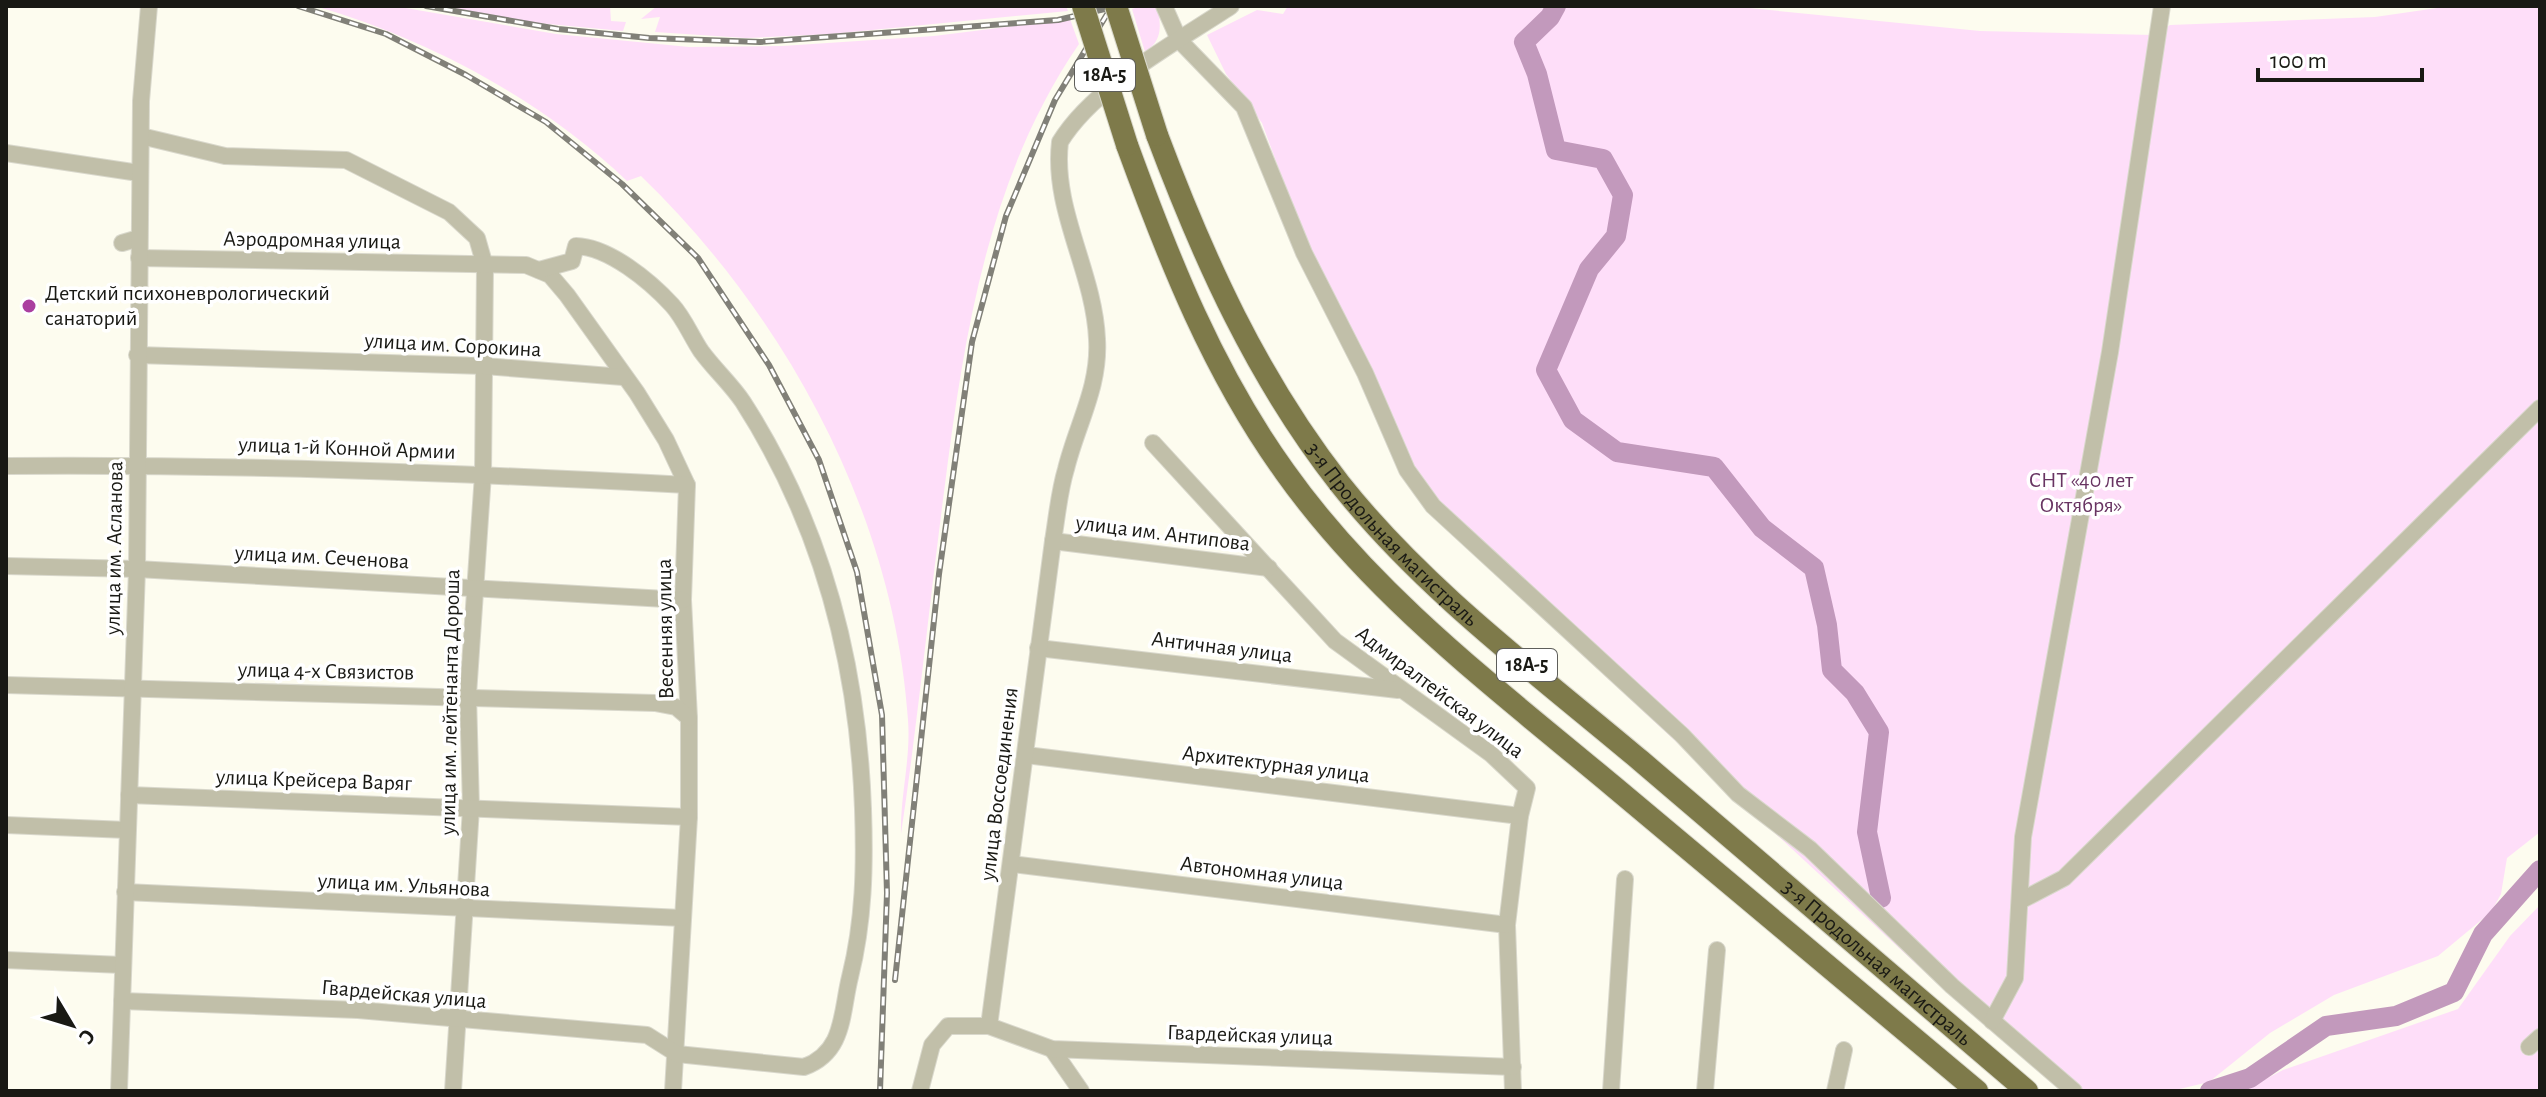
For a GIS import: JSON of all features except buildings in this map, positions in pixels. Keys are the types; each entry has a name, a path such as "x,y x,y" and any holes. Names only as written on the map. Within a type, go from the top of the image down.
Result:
{"highway":[{"name":"3-я Продольная магистраль","path":"1083,6 1127,145 1182,289 1221,371 1285,472 1352,555 1495,687 1977,1091"},
{"name":"3-я Продольная магистраль","path":"1116,6 1157,135 1190,222 1238,328 1274,391 1342,487 1417,565 1519,659 2027,1091"}],"street":[{"name":"улица им. Асланова","path":"119,1091 137,569 139,173 149,6"},
{"path":"1164,6 1179,40 1244,107 1304,253 1365,373 1407,470 1433,506 1682,735 1738,794 1810,849 1992,1021 2074,1091"},
{"name":"улица Воссоединения","path":"989,1026 1053,541 1065,471 1091,398 1097,337 1086,279 1060,184 1060,142 1088,108 1179,40 1231,6"},
{"path":"1992,1021 2015,978 2027,811 2110,352 2162,6"},
{"path":"141,136 225,156 346,160 449,212 477,238 485,266 526,265 539,270 572,261 576,246 587,246 636,273 673,306 701,351 742,401 792,491 835,606 850,670 862,779 864,854 860,936 844,1002 843,1025 834,1045 817,1062 804,1067 677,1054"},
{"path":"6,153 139,173"},
{"path":"122,243 139,238"},
{"name":"Аэродромная улица","path":"139,258 485,266"},
{"name":"улица им. лейтенанта Дороша","path":"453,1091 471,808 468,695 483,474 485,266"},
{"name":"Весенняя улица","path":"539,270 550,275 567,295 666,440 687,485 683,600 689,718 689,817 673,1091"},
{"name":"улица им. Сорокина","path":"137,355 484,366 623,377"},
{"path":"2020,901 2064,878 2540,408"},
{"name":"Адмиралтейская улица","path":"1153,443 1335,641 1491,754 1527,788 1520,816 1507,925 1513,1091"},
{"name":"улица 1-й Конной Армии","path":"6,466 138,464 483,474 687,485"},
{"name":"улица им. Антипова","path":"1053,541 1269,568"},
{"name":"улица им. Сеченова","path":"6,566 137,569 683,600"},
{"name":"Античная улица","path":"1038,648 1400,690"},
{"name":"улица 4-х Связистов","path":"6,685 133,691 468,695 655,703 676,707 689,718"},
{"name":"Архитектурная улица","path":"1026,755 1520,816"},
{"name":"улица Крейсера Варяг","path":"129,795 689,817"},
{"path":"6,825 127,830"},
{"name":"Автономная улица","path":"1012,864 1507,925"},
{"path":"1611,1091 1625,879"},
{"name":"улица им. Ульянова","path":"125,892 465,911 682,918"},
{"path":"1705,1091 1717,950"},
{"path":"6,960 122,965"},
{"name":"Гвардейская улица","path":"122,1001 358,1010 647,1035 677,1054"},
{"path":"920,1091 932,1045 948,1026 989,1026"},
{"name":"Гвардейская улица","path":"989,1026 1052,1049 1513,1067"},
{"path":"1052,1049 1081,1091"},
{"path":"1835,1091 1844,1050"}],"green space":[{"path":"315,6 394,6 556,34 689,47 782,46 934,36 1070,19 1079,44 1048,95 1022,148 985,259 972,316 952,433 901,834 908,720 898,644 881,568 856,495 824,424 786,356 742,292 694,231 641,176 627,181 558,124 481,75 399,35"},
{"path":"439,6 610,6 611,21 626,22 623,31 516,21"},
{"path":"657,6 1066,6 1068,11 831,34 746,38 655,32 660,17 641,19"},
{"path":"1158,6 1158,37 1145,52 1132,9"},
{"name":"СНТ «40 лет Октября»","path":"1288,6 1729,6 1980,31 2153,35 2170,25 2375,17 2451,6 2540,6 2540,832 2507,858 2501,894 2491,912 2438,956 2334,995 2270,1033 2209,1082 2171,1091 2065,1091 1941,987 1428,512 1394,461 1340,336 1262,123 1226,74 1207,35 1257,10 1283,14"},
{"path":"2540,905 2540,1091 2243,1091 2283,1070 2458,1009 2510,936"}],"waterway":[{"path":"1556,6 1550,17 1524,42 1537,74 1556,150 1603,159 1623,195 1616,236 1589,269 1546,370 1573,420 1617,452 1714,467 1762,528 1814,568 1827,625 1832,670 1855,693 1879,732 1867,832 1881,898"},
{"path":"2210,1091 2250,1078 2326,1026 2396,1016 2454,992 2483,934 2540,870"}],"railway":[{"path":"298,6 386,34 466,75 546,122 622,184 698,258 769,365 819,460 857,572 882,715 887,893 880,1091"},
{"path":"426,6 558,29 649,38 760,42 1058,20 1113,7"},
{"path":"895,980 939,574 972,342 1006,216 1055,100 1112,6"}],"place":[{"name":"Детский психоневрологический санаторий","path":"29,306"}]}
